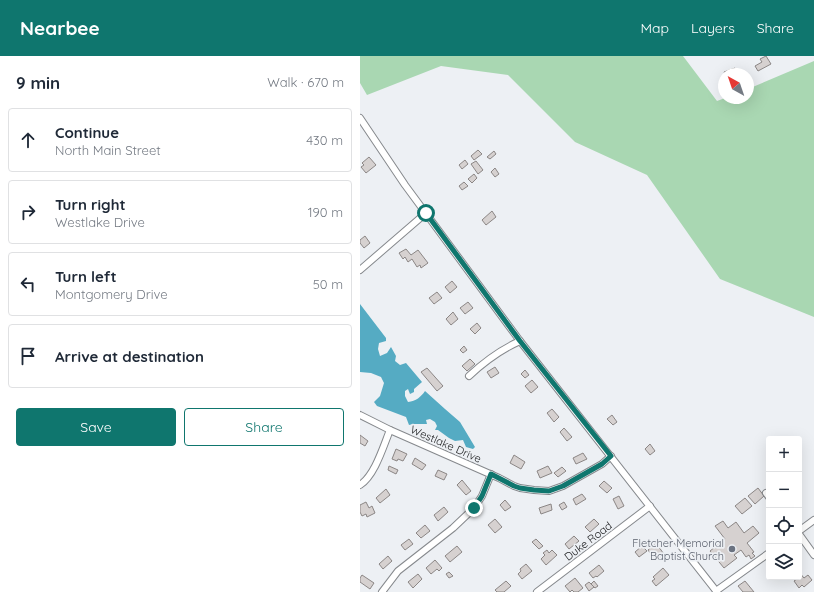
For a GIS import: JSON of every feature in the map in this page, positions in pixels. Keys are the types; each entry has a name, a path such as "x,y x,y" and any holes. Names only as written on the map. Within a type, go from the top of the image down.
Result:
{"street":[{"path":"360,118 405,185 520,341 716,592 766,555"},
{"path":"360,270 426,213"},
{"path":"469,376 482,364 520,341"},
{"name":"Westlake Drive","path":"360,415 520,488 549,491 563,486 602,464 611,456"},
{"path":"360,485 373,470 390,430"},
{"path":"382,592 398,571 453,528 474,508 482,496 491,474"},
{"name":"Duke Road","path":"539,592 650,506"},
{"path":"802,529 814,520"},
{"path":"802,538 814,555"}],"green space":[{"path":"360,56 683,56 718,101 718,104 754,104 754,86 814,61 814,317 720,279 647,175 575,142 508,75 441,66 367,95 360,83"}],"water":[{"path":"360,304 386,338 386,341 379,343 378,349 380,356 387,353 391,347 396,356 395,361 400,365 406,363 422,382 414,389 414,392 410,394 408,389 405,391 405,396 408,402 418,398 425,391 460,422 475,447 473,449 466,447 463,440 455,441 438,430 435,430 437,426 435,422 430,419 426,420 427,424 409,425 406,417 377,406 374,402 380,396 384,383 381,377 371,373 360,372"}],"building":[{"path":"766,56 771,64 758,71 755,66 762,62 760,59"},
{"path":"478,150 482,154 474,160 471,156"},
{"path":"494,151 496,154 490,159 487,157"},
{"path":"369,157 376,165 366,173 361,167 364,165 362,163"},
{"path":"465,160 468,164 462,169 459,165"},
{"path":"476,161 483,170 478,174 471,164"},
{"path":"495,168 499,174 495,177 491,172"},
{"path":"474,174 477,178 472,183 468,179"},
{"path":"464,182 468,186 462,190 459,186"},
{"path":"492,211 496,217 486,225 482,220"},
{"path":"365,236 370,243 364,248 360,243 360,240"},
{"path":"406,249 411,255 418,250 428,263 421,268 420,265 417,267 412,259 408,262 405,257 403,259 399,253"},
{"path":"452,281 457,287 450,293 445,287"},
{"path":"437,292 442,298 434,304 429,298"},
{"path":"468,302 473,308 465,314 460,308"},
{"path":"453,312 458,319 451,325 446,319"},
{"path":"477,323 481,328 475,334 470,329"},
{"path":"464,346 467,350 463,353 460,350"},
{"path":"470,359 475,364 467,371 462,366"},
{"path":"495,367 499,373 491,378 487,372"},
{"path":"427,368 443,386 437,391 421,372"},
{"path":"525,370 529,375 525,378 521,374"},
{"path":"532,380 538,387 531,393 525,386"},
{"path":"552,409 559,417 554,422 547,413"},
{"path":"612,415 617,422 613,425 607,419"},
{"path":"564,428 572,437 567,441 560,432"},
{"path":"360,435 368,441 365,446 360,443"},
{"path":"650,444 655,451 650,455 645,449"},
{"path":"396,449 407,454 403,461 392,459"},
{"path":"583,453 587,459 576,464 573,458"},
{"path":"514,455 525,462 521,469 510,463"},
{"path":"415,458 426,465 422,470 412,464"},
{"path":"389,466 398,470 396,474 388,470"},
{"path":"548,466 552,473 540,478 537,471"},
{"path":"562,467 566,471 558,477 554,473"},
{"path":"438,470 447,474 444,480 435,476"},
{"path":"462,480 471,491 466,495 457,485"},
{"path":"604,481 612,488 607,493 599,486"},
{"path":"758,488 764,496 755,504 748,496"},
{"path":"386,489 390,495 380,503 376,498"},
{"path":"582,494 586,499 576,505 573,499"},
{"path":"619,496 624,506 618,509 613,499"},
{"path":"745,498 752,506 742,514 735,506"},
{"path":"505,500 511,507 505,511 500,505"},
{"path":"366,502 369,508 372,506 375,513 367,517 366,514 362,516 360,512 360,505"},
{"path":"564,502 567,507 562,510 559,505"},
{"path":"551,504 552,510 541,514 539,508"},
{"path":"444,507 448,512 438,521 434,515"},
{"path":"495,519 502,527 495,533 488,525"},
{"path":"594,519 599,524 590,532 585,527"},
{"path":"723,521 728,528 736,522 744,533 753,526 759,533 747,543 754,552 752,553 755,556 751,559 749,555 746,557 741,550 734,555 737,558 724,568 710,551 725,539 715,526"},
{"path":"425,525 430,531 421,538 416,533"},
{"path":"574,536 579,541 569,549 565,544"},
{"path":"409,539 413,544 405,550 401,545"},
{"path":"536,539 543,546 539,549 532,542"},
{"path":"656,543 666,557 661,560 656,555 653,557 648,550"},
{"path":"457,546 462,552 450,562 445,556"},
{"path":"642,546 647,551 639,557 635,552"},
{"path":"547,550 549,553 552,550 557,555 546,565 541,559 545,555 543,553"},
{"path":"388,556 392,561 383,569 379,564"},
{"path":"435,560 442,568 439,571 437,569 431,574 426,568"},
{"path":"526,564 532,571 522,579 518,574 521,571 520,569"},
{"path":"599,565 604,571 597,577 596,576 593,578 589,573"},
{"path":"663,568 669,575 656,586 652,581 655,579 653,577"},
{"path":"449,572 453,576 449,578 446,574"},
{"path":"418,574 422,579 413,588 408,582"},
{"path":"362,575 374,583 370,589 360,582"},
{"path":"808,575 812,580 804,587 802,585 799,588 794,581 802,580 802,576 804,578"},
{"path":"575,578 583,588 578,592 574,592 572,590 570,592 565,586"},
{"path":"506,581 511,586 504,592 497,592 495,590"},
{"path":"594,581 598,586 595,588 591,584"},
{"path":"745,581 754,592 743,592 738,586"},
{"path":"589,582 594,587 589,591 585,585"}],"place":[{"name":"Fletcher Memorial Baptist Church","path":"732,549"}],"route":[{"path":"426,213 520,341 611,456 602,464 563,486 549,491 520,488 491,474 482,496 474,508"}]}
